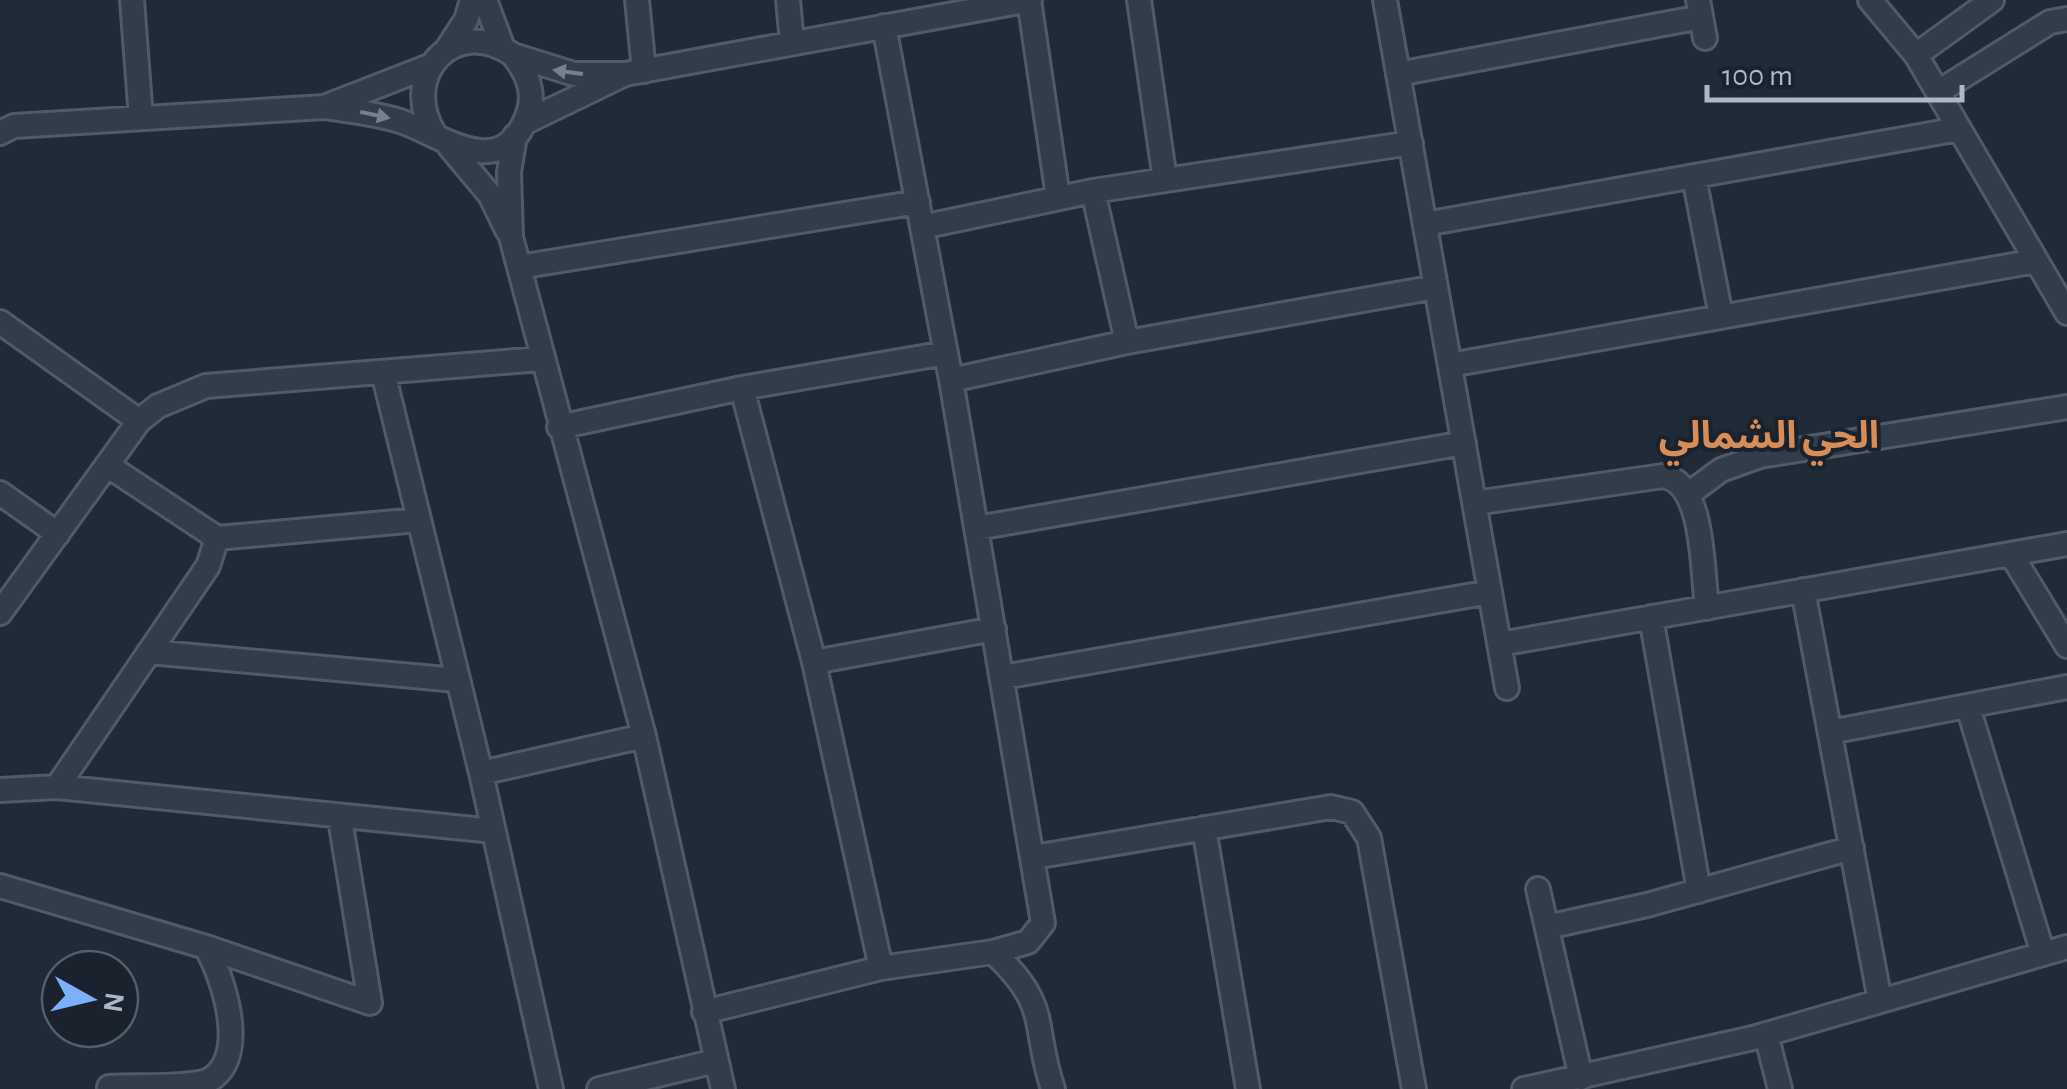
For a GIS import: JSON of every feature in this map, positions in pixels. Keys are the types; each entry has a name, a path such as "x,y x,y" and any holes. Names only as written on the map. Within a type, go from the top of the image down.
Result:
{"street":[{"path":"132,0 141,118"},
{"path":"472,0 459,35 434,61 421,99 441,139 490,194 511,237 558,427 644,736 723,1089"},
{"path":"485,0 508,52 530,86 509,172 511,237"},
{"path":"634,72 638,0"},
{"path":"788,0 792,44"},
{"path":"324,107 434,61 448,49 475,42 574,74 634,72 1029,0 1058,197"},
{"path":"1139,0 1165,180"},
{"path":"1385,0 1508,688"},
{"path":"1870,0 1916,56 2067,313"},
{"path":"1916,56 1992,0"},
{"path":"1398,74 1701,19"},
{"path":"1938,92 2050,22 2067,19"},
{"path":"704,1012 881,968 994,952 1028,942 1040,930 1044,915 951,380 884,26"},
{"path":"0,133 14,126 324,107 382,116 483,152 520,129 634,72"},
{"path":"1425,224 1959,129"},
{"path":"922,227 1093,190 1410,143"},
{"path":"1694,177 1720,316"},
{"path":"1093,190 1127,342"},
{"path":"519,267 918,202"},
{"path":"1450,365 2036,261"},
{"path":"951,380 1127,342 1436,287"},
{"path":"0,322 139,421"},
{"path":"558,427 742,388 946,353"},
{"path":"0,614 139,421 158,406 206,386 542,359"},
{"path":"383,372 481,773 552,1089"},
{"path":"742,388 814,662 881,968"},
{"path":"1690,492 1721,470 1760,456 2067,403"},
{"path":"977,528 1464,443"},
{"path":"107,466 217,538 418,520"},
{"path":"1475,504 1662,476 1681,482 1690,492 1707,608"},
{"path":"0,492 58,534"},
{"path":"57,787 208,566 217,538"},
{"path":"1500,644 2067,544"},
{"path":"2011,554 2067,646"},
{"path":"1803,590 1880,1001"},
{"path":"1002,677 1490,592"},
{"path":"1651,617 1699,891"},
{"path":"814,662 994,629"},
{"path":"149,652 457,680"},
{"path":"1830,732 2067,687"},
{"path":"1968,706 2043,954"},
{"path":"481,773 644,736"},
{"path":"0,790 57,787 340,819 494,831"},
{"path":"1034,858 1332,807 1352,812 1364,823 1414,1089"},
{"path":"0,886 206,947 370,1003 340,819"},
{"path":"1204,828 1248,1089"},
{"path":"1547,927 1699,891 1852,848"},
{"path":"1538,888 1581,1078"},
{"path":"109,1087 188,1085 209,1081 220,1070 230,1026 228,998 222,976 206,947"},
{"path":"1524,1089 1766,1034 2067,948"},
{"path":"994,952 1021,979 1038,1010 1053,1089"},
{"path":"1766,1034 1780,1089"},
{"path":"598,1089 716,1062"}],"district":[{"name":"الحي الشمالي","path":"1769,435"}]}
